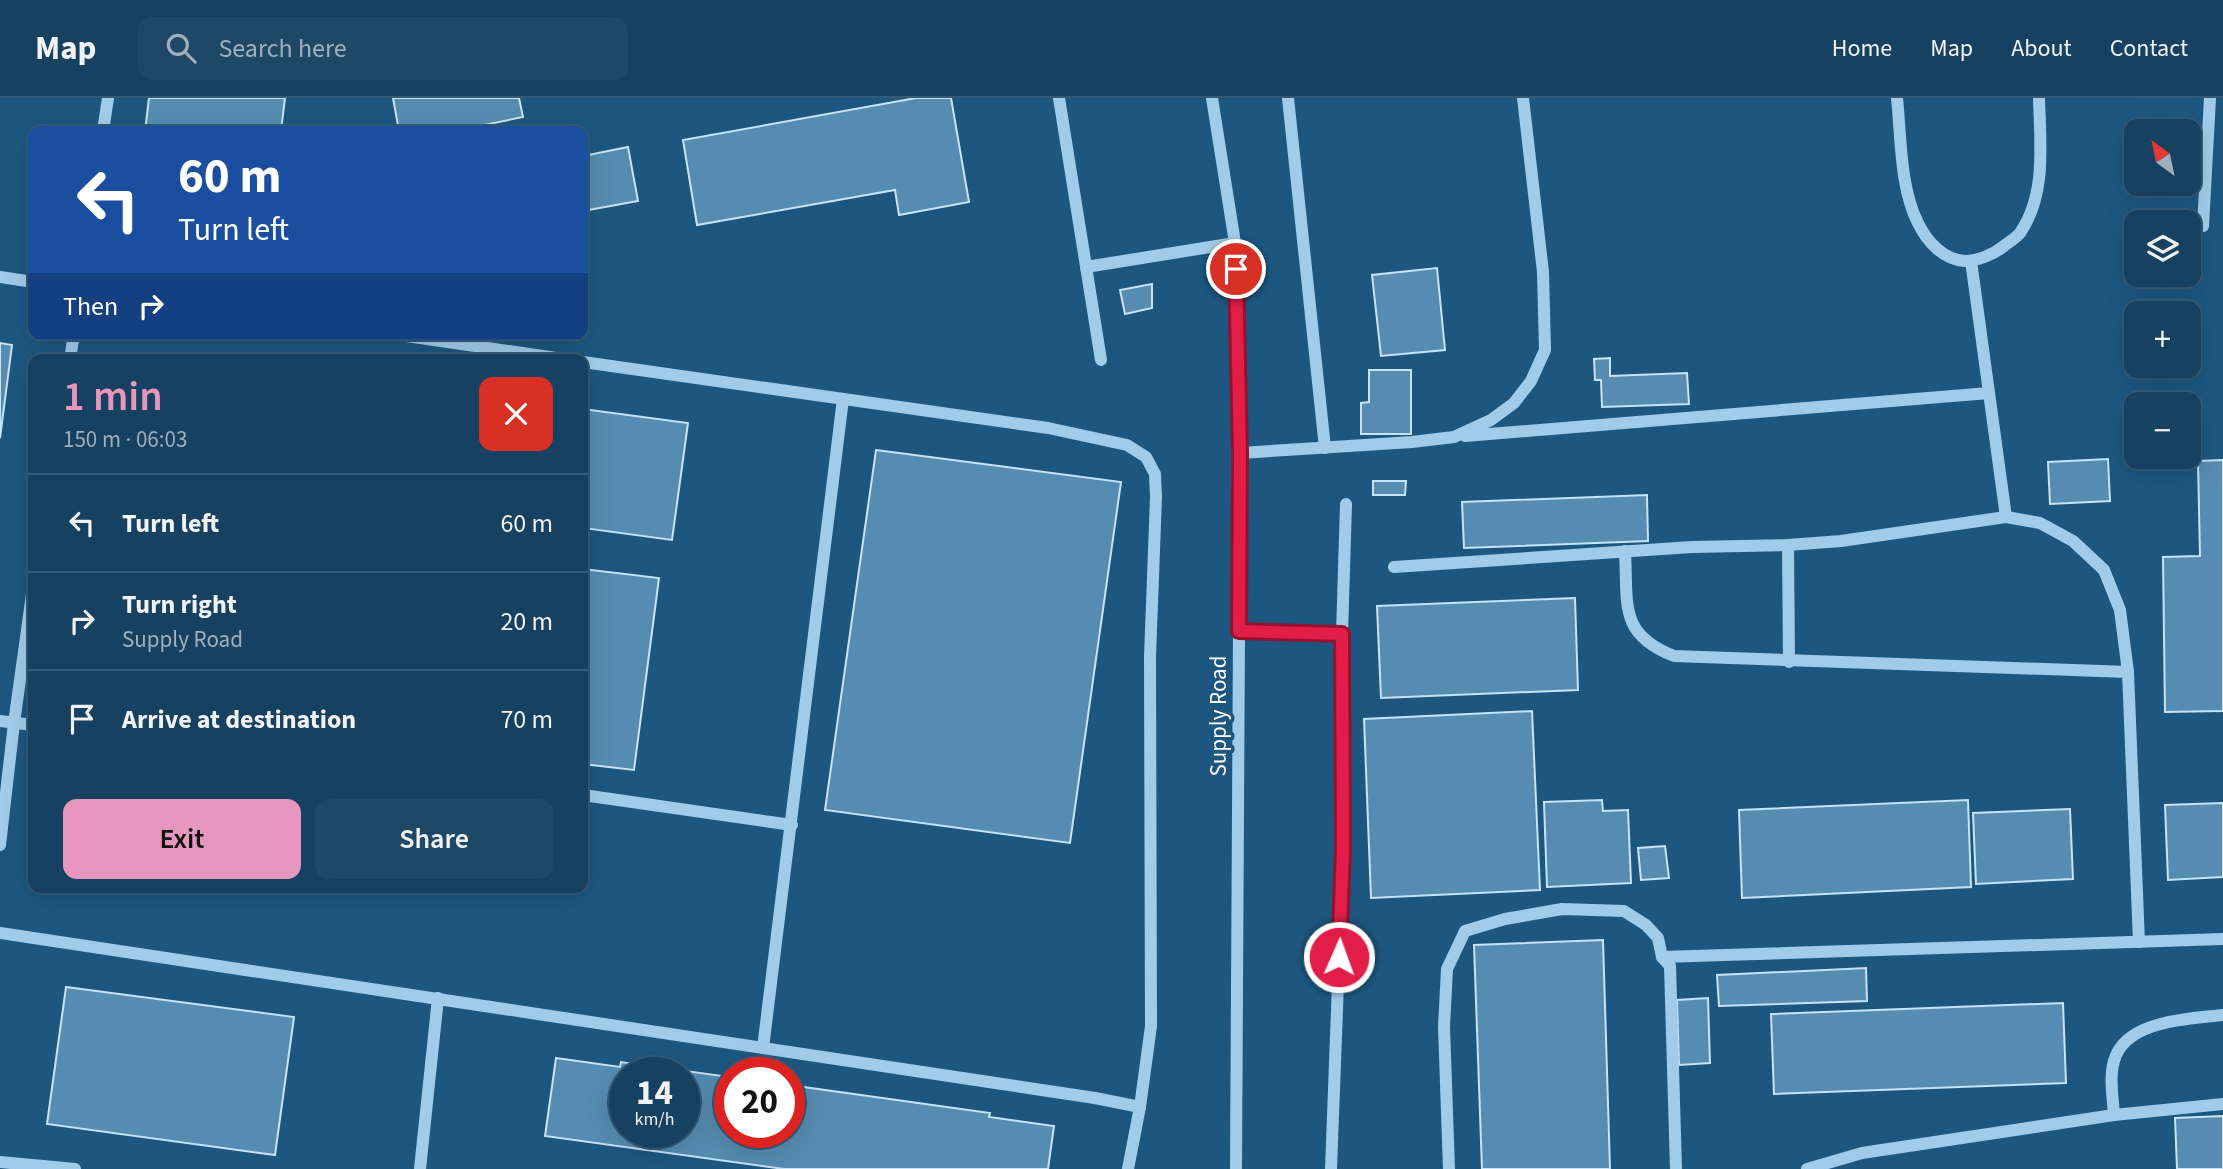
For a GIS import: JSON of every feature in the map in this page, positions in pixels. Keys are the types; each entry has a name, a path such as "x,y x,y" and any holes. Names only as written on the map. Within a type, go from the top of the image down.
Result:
{"street":[{"path":"104,126 108,98"},
{"path":"1059,98 1101,360"},
{"name":"Supply Road","path":"1212,98 1235,243 1240,453 1236,1169"},
{"path":"1288,98 1325,448"},
{"path":"1454,437 1491,421 1514,402 1531,381 1545,350 1543,272 1523,98"},
{"path":"1897,98 1908,197 1918,225 1933,245 1951,260 1971,261 1996,252 2019,234 2031,210 2040,172 2039,98"},
{"path":"2203,226 2210,98"},
{"path":"1086,267 1235,243"},
{"path":"1971,261 2006,517"},
{"path":"0,278 28,281"},
{"path":"434,340 529,354"},
{"path":"588,363 1048,428 1127,445 1146,457 1155,474 1150,657 1151,1026 1128,1169"},
{"path":"1240,453 1989,393"},
{"path":"763,1048 843,399"},
{"path":"1331,1169 1343,850 1342,634 1346,504"},
{"path":"1394,567 1692,547 1842,541 2006,517 2040,523 2073,541 2104,570 2120,610 2128,672 2140,942"},
{"path":"1788,545 1788,662"},
{"path":"1626,551 1632,625 1639,636 1654,648 1675,656 2128,672"},
{"path":"0,845 3,803 28,623"},
{"path":"1239,631 1342,634"},
{"path":"0,721 28,725"},
{"path":"588,796 792,825"},
{"path":"1449,1169 1444,1027 1447,969 1465,931 1505,919 1562,909 1624,911 1646,925 1658,938 1661,957 1670,966 1676,1169"},
{"path":"0,933 1095,1098 1140,1107"},
{"path":"1661,957 2223,939"},
{"path":"420,1169 438,998"},
{"path":"2114,1115 2114,1059 2124,1042 2160,1023 2223,1015"},
{"path":"1807,1169 1862,1153 2114,1115 2223,1104"},
{"path":"0,1162 75,1169"}],"building":[{"path":"149,98 285,98 282,126 146,126"},
{"path":"393,98 519,98 523,117 479,126 398,126"},
{"path":"916,98 951,98 969,202 899,215 895,190 697,225 683,140"},
{"path":"628,147 638,201 588,210 588,155"},
{"path":"1437,268 1445,350 1381,356 1372,275"},
{"path":"1152,284 1152,308 1125,314 1120,290"},
{"path":"0,343 12,345 0,438"},
{"path":"1610,358 1610,376 1687,373 1689,404 1602,407 1601,380 1595,380 1594,359"},
{"path":"1369,370 1411,370 1411,434 1361,434 1361,403 1369,402"},
{"path":"588,410 688,423 672,540 588,529"},
{"path":"876,450 1121,482 1070,843 825,810"},
{"path":"2108,459 2110,501 2050,504 2048,462"},
{"path":"2223,460 2223,711 2165,712 2163,557 2200,556 2198,469 2201,469 2201,461"},
{"path":"1373,481 1406,481 1405,495 1373,495"},
{"path":"1647,495 1648,541 1464,548 1462,502"},
{"path":"588,570 659,578 634,770 588,765"},
{"path":"1575,598 1578,690 1381,698 1377,606"},
{"path":"1532,711 1540,890 1371,898 1364,719"},
{"path":"1602,800 1603,811 1628,810 1631,883 1547,887 1544,802"},
{"path":"1968,800 1971,887 1742,898 1739,810"},
{"path":"2223,803 2223,877 2168,880 2165,805"},
{"path":"2070,809 2073,879 1976,884 1973,813"},
{"path":"1665,846 1669,878 1641,880 1638,848"},
{"path":"1603,940 1610,1169 1482,1169 1474,945"},
{"path":"1866,968 1867,1001 1719,1006 1717,975"},
{"path":"66,987 294,1017 275,1155 47,1124"},
{"path":"1708,998 1710,1063 1679,1065 1677,1000"},
{"path":"2063,1003 2066,1083 1774,1094 1771,1014"},
{"path":"556,1058 609,1065 609,1145 545,1136"},
{"path":"700,1073 714,1075 714,1148 805,1148 805,1087 990,1113 989,1117 1054,1126 1048,1169 784,1169 632,1148 700,1148"},
{"path":"2223,1116 2223,1169 2177,1169 2175,1118"}],"route":[{"path":"1236,269 1240,453 1239,631 1342,634 1343,850 1339,957"}]}
